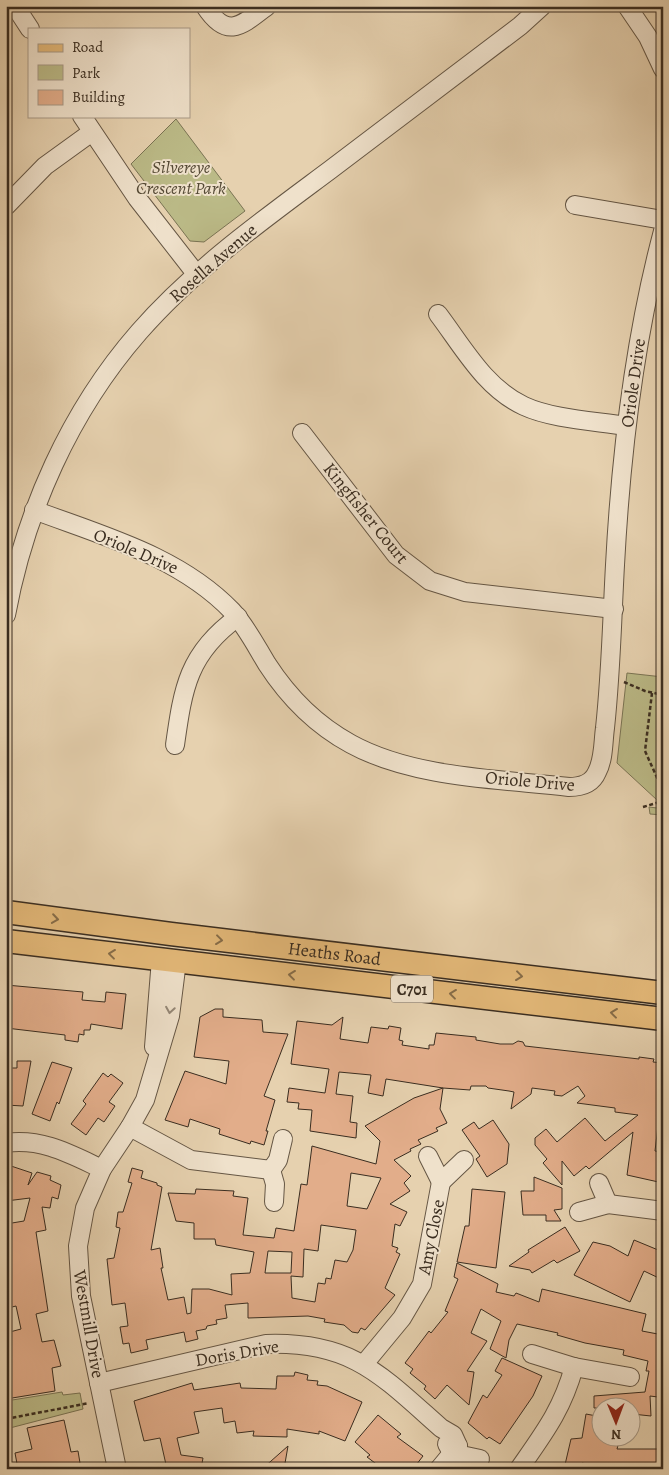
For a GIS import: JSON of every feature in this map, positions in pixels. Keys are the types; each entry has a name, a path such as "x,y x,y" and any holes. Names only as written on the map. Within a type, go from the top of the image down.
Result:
{"main road":[{"name":"Heaths Road","path":"6,912 171,934 663,993"},
{"path":"169,960 171,934"},
{"name":"Heaths Road","path":"6,941 663,1019"}],"street":[{"path":"14,6 29,28"},
{"path":"205,6 216,21 231,27 241,25 266,6"},
{"name":"Rosella Avenue","path":"6,614 18,558 34,510 58,456 91,397 138,334 196,275 253,228 512,32 542,6"},
{"path":"627,6 648,37 663,69"},
{"path":"83,118 137,198 196,275"},
{"path":"6,206 45,166 92,132"},
{"path":"574,205 663,220"},
{"name":"Oriole Drive","path":"34,510 138,549 175,566 212,592 238,617 289,695 319,723 367,753 418,769 569,787 588,783 598,772 601,760 610,676 618,525 626,426 643,318 663,231"},
{"path":"438,314 488,379 510,398 538,411 626,426"},
{"name":"Kingfisher Court","path":"302,433 396,555 430,580 465,592 614,609"},
{"path":"175,745 183,691 192,667 208,643 238,617"},
{"name":"Westmill Drive","path":"118,1469 81,1296 78,1246 85,1208 102,1169 130,1127 145,1100 152,1075 169,960"},
{"path":"130,1127 191,1160 271,1170"},
{"path":"271,1170 278,1160 283,1139"},
{"path":"6,1143 39,1142 102,1169"},
{"name":"Amy Close","path":"428,1156 441,1182"},
{"name":"Amy Close","path":"364,1364 402,1318 422,1284 441,1182 464,1160"},
{"path":"271,1170 275,1184 274,1202"},
{"path":"599,1183 608,1204"},
{"path":"578,1212 608,1204 663,1211"},
{"name":"Doris Drive","path":"99,1383 266,1344 287,1343 314,1346 337,1352 364,1364 442,1428 454,1449"},
{"path":"532,1354 574,1368 630,1377"},
{"path":"520,1469 556,1414 566,1395 574,1368"},
{"path":"439,1469 454,1449 486,1464"}],"path":[{"path":"610,676 652,694 663,695"},
{"path":"652,694 645,751 647,760 663,791"},
{"path":"642,807 663,801"},
{"path":"6,1420 103,1402"}],"green space":[{"name":"Silvereye Crescent Park","path":"176,119 245,211 204,242 190,241 131,164"},
{"path":"627,673 663,677 663,815 650,814 649,807 657,808 657,800 617,763"},
{"path":"62,1392 63,1395 80,1393 83,1409 6,1429 6,1401"}],"building":[{"path":"6,985 83,992 82,1000 105,1002 106,992 126,994 122,1029 91,1024 90,1030 84,1030 84,1035 79,1034 78,1042 65,1040 65,1035 6,1028"},
{"path":"215,1009 223,1009 223,1017 262,1020 263,1032 288,1034 264,1096 275,1100 264,1145 251,1141 250,1144 219,1134 220,1129 190,1119 188,1127 165,1120 185,1071 226,1084 229,1061 194,1057 200,1017"},
{"path":"343,1017 340,1039 368,1043 371,1027 388,1029 389,1026 401,1028 399,1040 403,1041 402,1045 429,1049 429,1045 434,1045 436,1033 476,1037 476,1040 500,1044 513,1044 518,1041 523,1042 525,1046 639,1059 639,1057 654,1059 653,1062 663,1063 663,1083 655,1151 663,1152 663,1183 627,1175 633,1132 589,1169 586,1166 574,1176 562,1161 562,1185 543,1163 547,1159 535,1145 535,1138 546,1129 557,1142 585,1118 605,1141 638,1115 615,1112 615,1108 577,1103 585,1096 578,1086 562,1096 554,1095 555,1091 532,1088 531,1094 511,1109 514,1092 488,1088 486,1086 471,1086 470,1090 443,1088 386,1079 383,1096 368,1093 371,1075 339,1072 336,1094 353,1096 350,1122 357,1123 356,1138 310,1131 312,1110 298,1109 299,1103 287,1102 289,1088 325,1093 329,1069 291,1064 297,1021 332,1025"},
{"path":"17,1061 31,1061 23,1106 6,1105 6,1068 17,1068"},
{"path":"52,1062 72,1068 59,1104 57,1102 50,1121 32,1114"},
{"path":"103,1073 108,1077 111,1074 123,1083 109,1102 115,1106 104,1122 98,1118 86,1135 71,1124 86,1104 83,1101"},
{"path":"443,1088 440,1109 447,1123 436,1128 438,1131 418,1140 421,1144 394,1160 411,1176 404,1183 410,1191 390,1204 407,1212 400,1226 395,1224 392,1246 398,1248 396,1252 400,1254 385,1288 395,1295 365,1330 361,1328 358,1333 352,1332 344,1325 324,1322 325,1319 308,1316 248,1318 248,1303 225,1305 227,1318 216,1320 217,1324 196,1331 198,1339 186,1342 184,1332 146,1340 148,1349 131,1353 129,1343 123,1344 120,1327 128,1326 125,1303 112,1305 107,1259 114,1258 120,1228 116,1227 118,1212 123,1212 132,1183 128,1182 132,1168 143,1171 141,1178 157,1183 157,1185 162,1187 151,1250 160,1248 163,1268 161,1268 168,1300 184,1297 187,1314 191,1313 192,1289 209,1289 232,1295 231,1274 250,1273 254,1252 216,1245 215,1239 194,1239 194,1223 176,1221 168,1193 195,1194 196,1189 234,1191 233,1196 248,1198 243,1235 274,1238 276,1228 294,1231 301,1184 307,1185 312,1146 376,1164 380,1141 365,1126 414,1098","holes":["351,1173 381,1178 367,1209 347,1206","321,1225 356,1230 353,1250 347,1262 335,1260 331,1279 326,1278 325,1284 318,1283 315,1302 292,1298 291,1276 303,1277 304,1249 318,1251","268,1251 292,1252 291,1273 265,1273"]},
{"path":"493,1120 509,1144 507,1164 487,1177 476,1159 480,1156 462,1130 474,1122 479,1129"},
{"path":"11,1166 32,1173 28,1185 37,1172 51,1176 50,1180 61,1185 58,1199 52,1197 50,1208 42,1207 46,1230 36,1232 48,1311 36,1314 42,1342 54,1340 61,1366 52,1368 55,1391 6,1399 6,1333 21,1329 16,1306 8,1308 6,1298 6,1293 9,1292 6,1277 6,1224 24,1221 30,1198 6,1201 6,1178"},
{"path":"534,1177 562,1188 562,1209 554,1210 561,1221 546,1221 546,1215 523,1215 521,1191 534,1191"},
{"path":"472,1189 505,1192 496,1268 457,1262 465,1226 469,1226"},
{"path":"565,1227 580,1251 557,1263 554,1260 532,1273 530,1270 509,1266 529,1252 528,1250"},
{"path":"634,1240 663,1252 663,1280 644,1271 630,1302 574,1275 593,1242 610,1246 628,1256"},
{"path":"457,1263 498,1284 496,1292 514,1296 516,1293 539,1302 542,1289 646,1314 642,1331 663,1335 662,1379 658,1397 650,1396 651,1416 642,1415 642,1398 594,1398 594,1396 645,1392 649,1371 646,1371 648,1361 623,1355 624,1350 585,1343 557,1335 558,1333 517,1324 509,1340 506,1358 490,1349 501,1321 481,1309 471,1333 487,1341 467,1371 474,1372 469,1405 447,1385 435,1399 424,1389 426,1386 410,1373 413,1369 405,1363 429,1331 431,1333 448,1312 445,1311 458,1279 454,1277"},
{"path":"502,1358 542,1376 533,1396 500,1444 489,1437 487,1439 468,1423 483,1395 487,1398 502,1375 495,1371"},
{"path":"295,1372 308,1375 307,1380 318,1381 317,1385 327,1386 362,1402 345,1441 319,1431 319,1434 287,1429 287,1437 253,1436 254,1431 237,1433 235,1421 224,1423 222,1408 194,1412 199,1433 177,1438 181,1455 203,1458 201,1469 167,1469 160,1438 144,1441 134,1401 192,1383 194,1390 240,1383 241,1388 276,1389 277,1376 294,1376"},
{"path":"586,1414 592,1415 592,1448 663,1449 663,1469 608,1469 582,1463 581,1469 564,1469 571,1439 582,1438"},
{"path":"378,1415 401,1434 397,1437 423,1456 413,1469 383,1469 367,1457 370,1455 355,1442"},
{"path":"64,1420 71,1452 78,1451 80,1463 70,1466 70,1469 18,1469 15,1453 32,1449 27,1428"},
{"path":"288,1446 284,1469 262,1469"}]}
